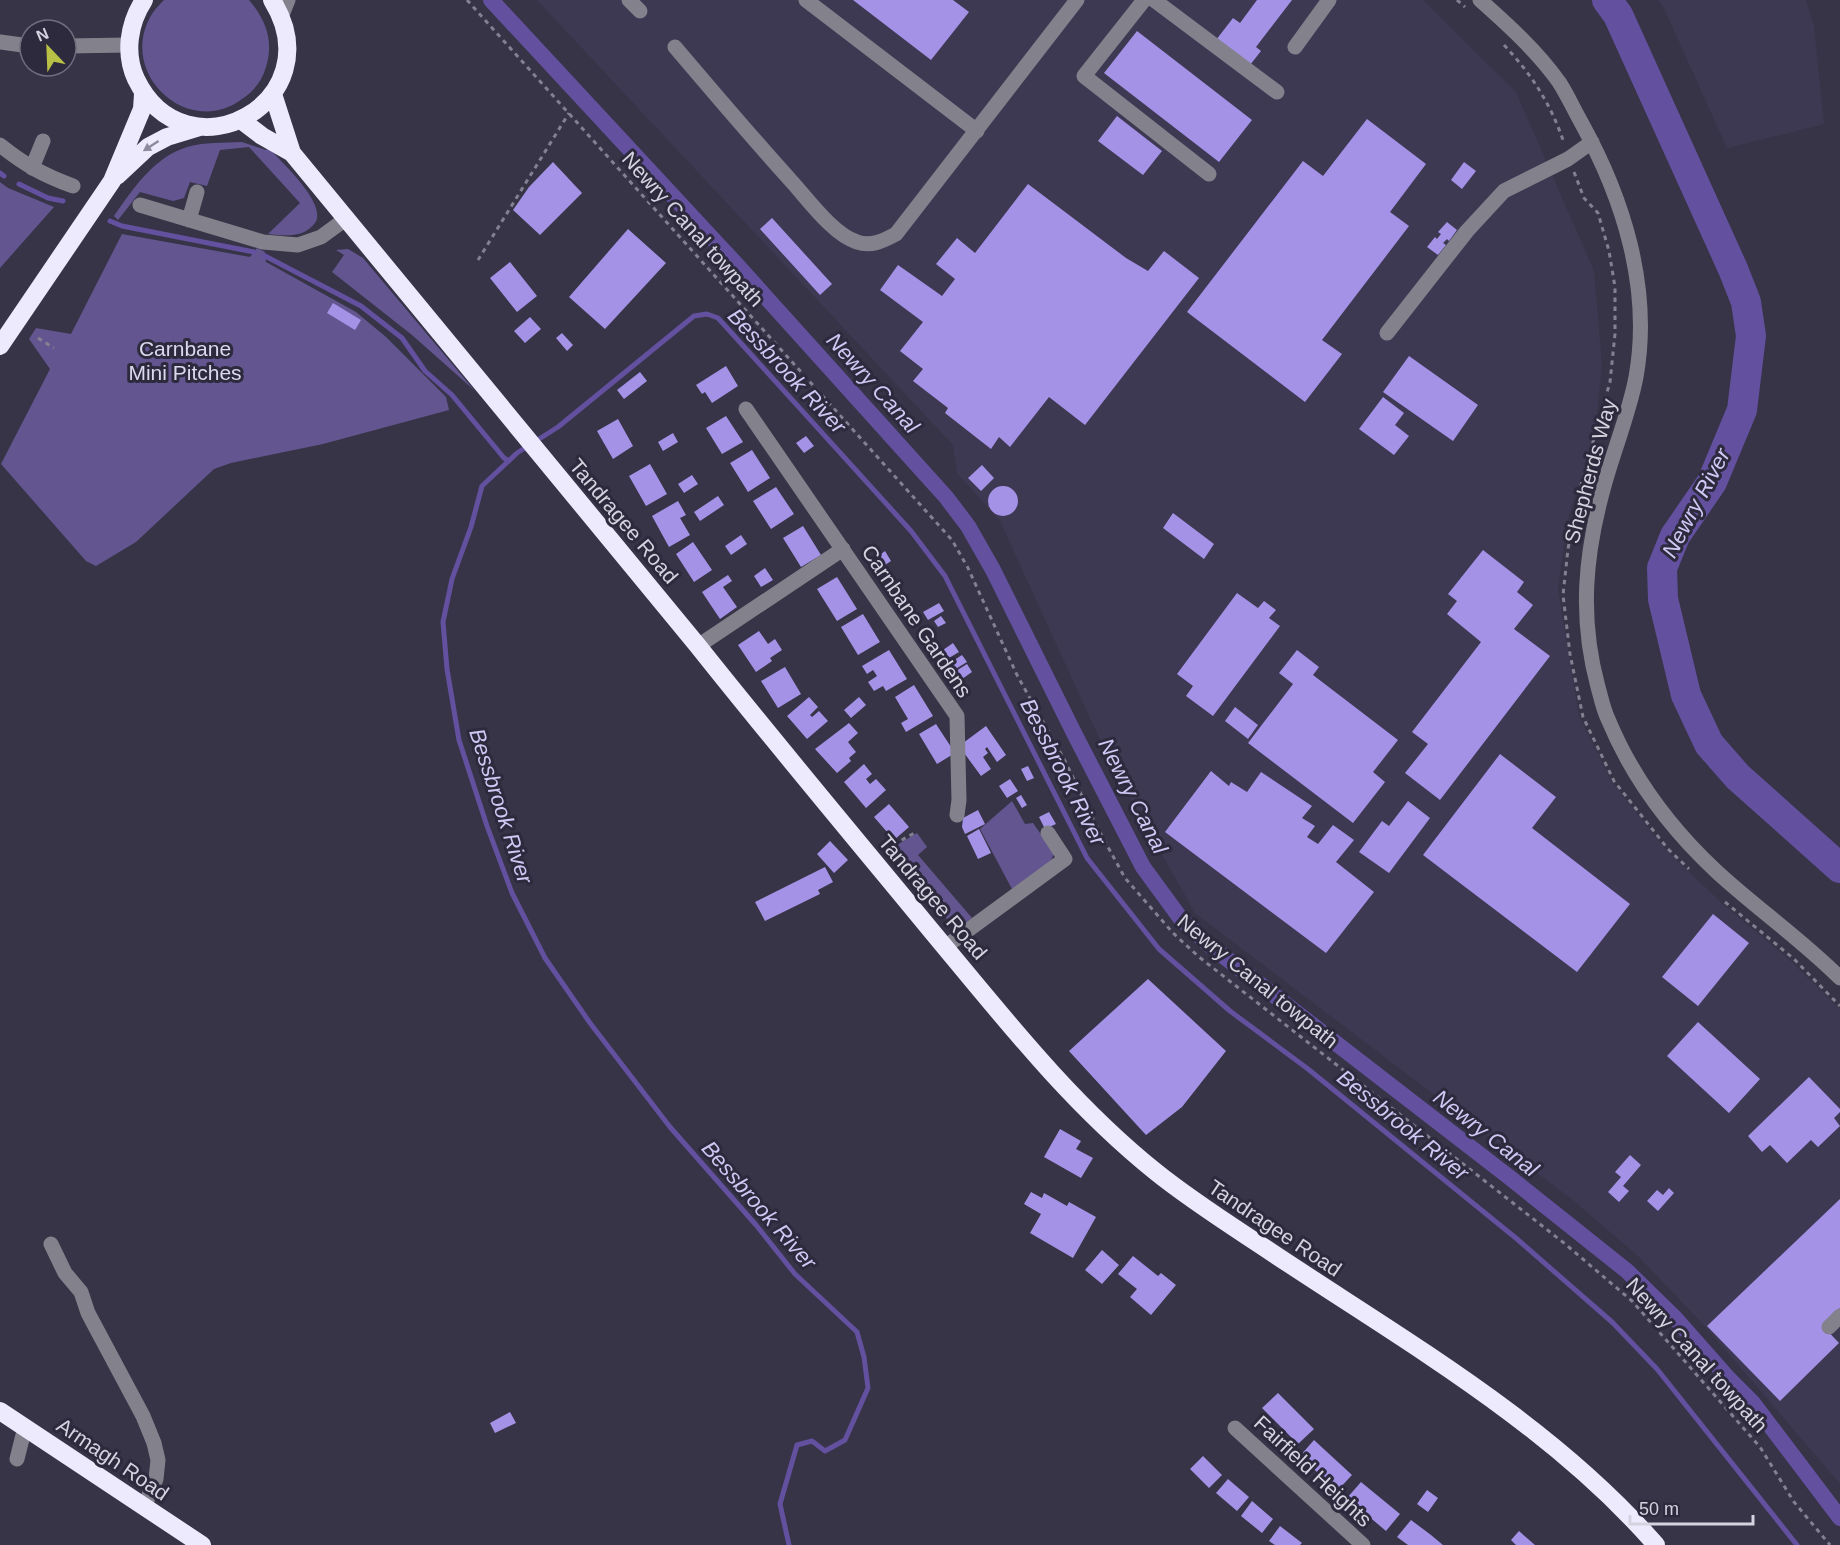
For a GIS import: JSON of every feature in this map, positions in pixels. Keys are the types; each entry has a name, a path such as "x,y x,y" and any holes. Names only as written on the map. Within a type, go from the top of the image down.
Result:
{"highway":[{"path":"133,0 129,45 132,70 143,94 159,110 169,116 200,127"},
{"path":"132,23 144,0"},
{"path":"112,181 148,147 167,136 200,127 221,126 241,120 259,109 273,94 282,77 288,57 281,5"},
{"path":"0,346 112,181 142,109 143,94"},
{"name":"Tandragee Road","path":"273,94 292,153"},
{"name":"Tandragee Road","path":"241,120 262,136 292,153 762,727 945,947 1083,1107 1125,1146 1207,1210 1470,1384 1536,1432 1590,1478 1638,1524 1656,1545"},
{"name":"Armagh Road","path":"0,1411 202,1545"}],"street":[{"path":"629,0 640,11"},
{"path":"806,0 977,131"},
{"path":"1144,0 1084,76 1209,174"},
{"path":"1154,0 1277,92"},
{"path":"1295,47 1329,0"},
{"path":"675,47 740,124 817,209 845,237 868,245 881,242 896,234 977,131 1068,3"},
{"name":"Shepherds Way","path":"1476,6 1531,48 1558,82 1592,142 1613,190 1630,238 1638,285 1640,332 1636,376 1592,533 1585,583 1586,629 1594,673 1607,717 1625,757 1648,795 1680,835 1717,872 1822,960 1840,978"},
{"path":"0,42 18,44"},
{"path":"78,46 129,45"},
{"path":"32,168 43,141"},
{"path":"1387,333 1467,231 1504,190 1568,159 1592,142"},
{"path":"0,145 32,168 73,186"},
{"path":"189,220 196,192"},
{"path":"140,205 263,242 298,245 321,237 347,218"},
{"name":"Carnbane Gardens","path":"746,409 957,716 959,791 957,815"},
{"name":"Carnbane Gardens","path":"698,646 843,549"},
{"path":"945,947 1065,859 1048,833"},
{"path":"51,1244 66,1273 81,1292 88,1313 143,1416 154,1443 158,1460 156,1479 144,1507"},
{"path":"1829,1327 1840,1316"},
{"path":"17,1460 25,1427"},
{"name":"Fairfield Heights","path":"1235,1428 1363,1545"}],"path":[{"name":"Newry Canal towpath","path":"467,0 952,540 968,568 1017,675 1065,761 1097,828 1125,878 1151,910 1199,957 1564,1243 1632,1301 1760,1447 1794,1502 1830,1545"},
{"path":"1457,0 1476,6"},
{"path":"1499,40 1541,90 1556,120 1568,159 1584,198 1598,213 1609,251 1615,287 1615,323 1610,382 1580,488 1568,549 1563,595 1570,654 1583,717 1614,781 1668,849 1694,873"},
{"path":"478,260 569,113"},
{"path":"38,338 54,348"},
{"path":"883,851 916,832"},
{"path":"1720,897 1794,959 1840,1006"}],"shaded area":[{"path":"537,0 1423,0 1516,92 1594,271 1602,365 1595,432 1567,522 1558,589 1579,716 1612,782 1666,850 1724,905 1791,961 1840,1009 1840,1484 1704,1325 1638,1256 1574,1201 1195,913 1112,766 1000,521 957,473 953,445"},
{"path":"1658,0 1806,0 1814,27 1824,124 1727,148 1663,6"}],"green space":[{"path":"164,0 249,0 264,23 269,40 264,72 250,93 221,109 200,111 180,105 163,94 150,77 143,58 143,36 152,14"},
{"path":"242,142 266,150 269,148 302,184 315,205 317,215 311,228 294,235 268,234 300,203 249,147 220,150 207,186 190,182 184,198 173,201 140,192 118,220 114,216 145,176 164,158 187,147 200,144"},
{"path":"0,182 8,188 54,207 0,268"},
{"name":"Carnbane Mini Pitches","path":"122,234 250,257 257,248 265,252 266,262 356,312 386,337 446,397 449,410 323,444 231,463 214,469 136,542 96,566 86,561 1,464 50,369 29,339 36,328 71,334"},
{"path":"348,249 363,258 474,390 412,335 332,272 344,255 336,250"},
{"path":"1012,801 1025,824 1033,823 1054,853 1050,864 1012,889 980,829"},
{"path":"917,833 927,847 918,855 972,918 956,929 887,851"}],"building":[{"path":"853,0 953,0 969,12 931,60"},
{"path":"1257,0 1292,0 1256,47 1261,51 1250,65 1216,40 1233,18 1240,23"},
{"path":"1137,31 1252,120 1219,162 1104,73"},
{"path":"1117,116 1162,151 1143,175 1098,141"},
{"path":"1367,119 1426,164 1390,212 1409,226 1322,340 1342,354 1305,402 1187,312 1303,161 1323,176"},
{"path":"553,162 582,193 540,235 513,210 529,187"},
{"path":"1464,162 1476,171 1462,189 1451,180"},
{"path":"1028,184 1126,258 1148,271 1164,251 1199,278 1085,425 1049,397 1010,447 999,437 991,449 945,413 948,408 913,381 923,369 900,351 923,322 880,290 898,265 942,296 955,279 936,264 957,238 975,253"},
{"path":"772,218 832,284 820,295 760,229"},
{"path":"1447,222 1457,230 1449,241 1447,239 1443,243 1446,245 1438,255 1427,247 1435,237 1437,239 1441,234 1438,232"},
{"path":"628,229 666,263 605,329 569,297"},
{"path":"510,262 537,296 517,312 490,278"},
{"path":"333,303 361,320 355,330 327,313"},
{"path":"530,317 541,329 525,343 514,331"},
{"path":"562,333 573,345 567,351 556,338"},
{"path":"1409,356 1478,405 1453,441 1383,392"},
{"path":"726,366 738,386 712,403 705,392 702,394 696,385"},
{"path":"640,372 647,381 624,399 617,390"},
{"path":"1383,397 1404,413 1395,425 1409,436 1394,455 1359,429"},
{"path":"726,416 743,442 722,454 706,428"},
{"path":"618,419 633,446 613,459 597,431"},
{"path":"673,433 678,442 663,451 658,442"},
{"path":"806,436 814,446 804,453 796,443"},
{"path":"752,450 770,478 748,492 730,463"},
{"path":"650,464 667,494 646,506 629,476"},
{"path":"982,465 994,478 981,491 968,478"},
{"path":"692,475 698,484 684,493 678,484"},
{"path":"1003,486 1014,490 1018,501 1014,512 1003,516 992,512 988,501 992,490"},
{"path":"776,487 794,514 771,529 753,501"},
{"path":"718,496 724,505 700,521 694,512"},
{"path":"678,501 686,515 680,518 690,535 669,547 652,516"},
{"path":"1173,513 1214,544 1204,559 1163,528"},
{"path":"803,526 821,555 801,567 783,538"},
{"path":"741,535 747,544 731,555 725,546"},
{"path":"693,542 712,570 694,582 676,554"},
{"path":"1483,550 1524,582 1517,592 1533,605 1514,629 1550,656 1440,800 1405,773 1428,744 1412,732 1481,642 1447,614 1457,601 1448,594"},
{"path":"885,551 891,561 879,569 873,560"},
{"path":"765,568 773,580 761,587 754,576"},
{"path":"728,575 732,581 723,587 737,607 720,619 702,592"},
{"path":"837,577 857,609 837,621 817,589"},
{"path":"1237,593 1258,608 1264,601 1276,610 1269,618 1280,626 1213,716 1186,696 1193,686 1177,674"},
{"path":"939,603 944,611 928,620 923,612"},
{"path":"863,614 880,642 858,655 841,627"},
{"path":"941,616 946,623 938,627 934,621"},
{"path":"759,631 768,644 775,639 782,650 770,658 772,661 756,672 738,645"},
{"path":"953,643 959,652 949,658 943,650"},
{"path":"889,650 907,679 886,691 883,686 874,691 868,682 877,676 873,670 867,674 862,666"},
{"path":"1297,650 1319,667 1313,675 1398,740 1373,772 1385,782 1353,823 1248,743 1293,684 1279,673"},
{"path":"962,655 967,662 949,673 945,666"},
{"path":"967,664 972,672 962,679 956,671"},
{"path":"785,667 801,694 778,708 761,681"},
{"path":"914,685 933,716 906,732 901,723 908,719 895,697"},
{"path":"809,697 818,707 810,715 812,717 819,711 828,721 807,739 787,716"},
{"path":"859,697 866,705 851,718 844,710"},
{"path":"1235,707 1258,725 1248,739 1225,721"},
{"path":"849,723 858,733 848,742 856,752 849,758 851,761 837,773 815,749"},
{"path":"936,724 955,753 937,764 919,734"},
{"path":"986,726 1006,755 997,762 987,747 985,749 988,753 983,757 991,769 981,776 959,746"},
{"path":"1500,754 1556,797 1532,828 1630,904 1577,972 1423,855"},
{"path":"864,764 872,774 866,779 870,784 876,779 886,790 866,808 844,782"},
{"path":"1028,766 1034,778 1027,781 1021,769"},
{"path":"1211,771 1229,786 1231,782 1247,792 1261,772 1312,806 1302,818 1315,826 1307,837 1318,844 1333,825 1354,840 1336,862 1374,892 1326,953 1165,832"},
{"path":"1010,779 1018,791 1007,798 999,786"},
{"path":"1021,795 1027,805 1022,808 1016,798"},
{"path":"1408,801 1430,818 1389,873 1359,852 1382,821 1389,826"},
{"path":"889,804 909,827 894,840 874,817"},
{"path":"978,810 985,824 965,834 962,827 963,818"},
{"path":"1049,812 1056,824 1045,829 1039,817"},
{"path":"979,829 991,853 978,859 967,836"},
{"path":"830,841 848,860 834,873 817,854"},
{"path":"825,867 833,882 818,890 820,894 765,921 755,902"},
{"path":"1713,914 1749,943 1698,1006 1662,977"},
{"path":"1148,979 1226,1051 1182,1107 1146,1135 1069,1051"},
{"path":"1698,1022 1760,1079 1729,1113 1667,1056"},
{"path":"1809,1077 1840,1109 1834,1118 1840,1126 1818,1147 1811,1140 1787,1163 1770,1145 1762,1152 1748,1136"},
{"path":"1060,1129 1081,1141 1076,1149 1093,1158 1081,1178 1044,1157"},
{"path":"1630,1155 1641,1165 1623,1186 1629,1191 1619,1202 1608,1192 1621,1177 1615,1172"},
{"path":"1669,1188 1674,1193 1658,1211 1647,1201 1657,1190 1663,1195"},
{"path":"1031,1192 1042,1198 1044,1193 1067,1206 1069,1202 1096,1217 1073,1258 1030,1233 1041,1214 1024,1204"},
{"path":"1840,1199 1840,1308 1822,1325 1839,1343 1780,1401 1707,1326"},
{"path":"1102,1250 1119,1265 1102,1284 1085,1270"},
{"path":"1133,1256 1158,1276 1161,1273 1176,1285 1151,1315 1130,1297 1137,1289 1118,1274"},
{"path":"1278,1393 1314,1429 1298,1444 1262,1408"},
{"path":"510,1412 516,1423 495,1433 490,1423"},
{"path":"1314,1440 1352,1475 1337,1491 1300,1456"},
{"path":"1203,1456 1222,1475 1209,1488 1190,1469"},
{"path":"1228,1479 1249,1497 1237,1511 1216,1493"},
{"path":"1361,1482 1400,1514 1386,1531 1347,1498"},
{"path":"1427,1490 1438,1498 1428,1512 1417,1504"},
{"path":"1252,1501 1273,1519 1262,1533 1241,1516"},
{"path":"1411,1520 1443,1545 1408,1545 1397,1537"},
{"path":"1280,1526 1302,1543 1300,1545 1275,1545 1269,1541"},
{"path":"1519,1531 1535,1545 1516,1545 1511,1540"}],"waterway":[{"name":"Newry Canal","path":"491,0 736,264 946,497 968,526 993,570 1143,867 1181,919 1209,945 1627,1271 1676,1319 1753,1403 1840,1518"},
{"name":"Newry River","path":"1607,0 1618,15 1733,269 1746,302 1751,336 1742,410 1712,482 1675,536 1662,568 1663,599 1686,695 1709,744 1738,777 1840,868"},
{"path":"0,173 4,176"},
{"path":"19,184 48,198 63,201"},
{"path":"110,221 122,226 254,252"},
{"path":"265,256 361,306 402,338 425,371 452,395 504,458 509,461"},
{"name":"Bessbrook River","path":"789,1545 780,1504 797,1445 812,1441 825,1451 845,1440 868,1388 864,1357 857,1332 795,1274 756,1225 670,1127 590,1023 545,958 512,893 459,740 447,669 443,622 452,579 471,527 482,486 517,453 558,427 694,316 707,314 718,318 911,531 945,576 1087,858 1159,949 1230,1011 1308,1069 1517,1239 1612,1322 1657,1369 1797,1545"}]}
